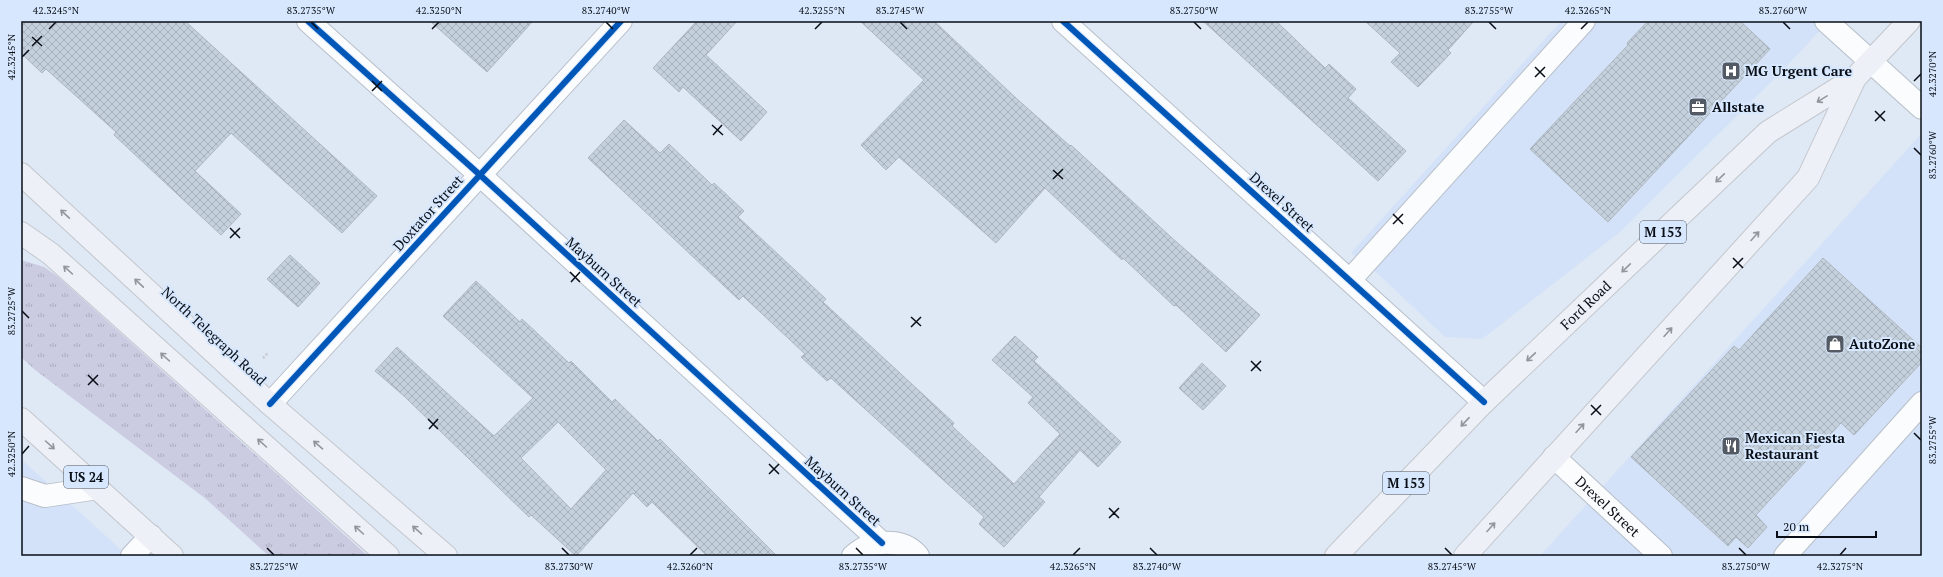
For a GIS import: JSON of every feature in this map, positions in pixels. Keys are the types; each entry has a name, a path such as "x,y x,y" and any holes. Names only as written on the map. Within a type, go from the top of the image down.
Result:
{"main road":[{"name":"Ford Road","path":"1336,556 1484,402 1768,132 1856,78 1909,21"},
{"name":"Ford Road","path":"1465,556 1808,178 1856,78"},
{"name":"North Telegraph Road","path":"21,174 270,404 446,556"},
{"path":"21,233 51,254 388,556"},
{"name":"US 24","path":"21,419 172,556"},
{"path":"1320,556 1366,525"}],"street":[{"name":"Mayburn Street","path":"308,21 480,175 882,543"},
{"name":"Doxtator Street","path":"270,404 621,21"},
{"name":"Drexel Street","path":"1063,21 1484,402"},
{"path":"1350,280 1584,21"},
{"path":"1826,21 1922,108"},
{"path":"1785,556 1922,403"},
{"name":"Drexel Street","path":"1554,457 1661,556"},
{"path":"21,488 44,496 98,488"},
{"path":"132,556 151,536"},
{"name":"Mayburn Street","path":"853,556 858,551 873,544 882,543 903,546 918,556"}],"shaded area":[{"path":"1561,21 1829,21 1782,71 1620,232 1482,339 1445,337 1377,273 1351,253"},
{"path":"1922,133 1922,556 1540,556"},
{"path":"21,459 128,556 21,556"}],"green space":[{"path":"21,260 44,267 57,276 368,556 269,556 206,499 34,369 21,357"}],"building":[{"path":"21,21 185,21 377,196 342,233 231,133 195,171 241,214 221,235 114,135 116,132 46,69 42,73 21,53"},
{"path":"430,21 533,21 487,72"},
{"path":"697,21 737,21 706,55 767,112 741,141 683,87 679,92 653,68"},
{"path":"860,21 934,21 1017,99 1070,146 1071,145 1172,238 1260,315 1226,352 1123,258 1122,260 1045,188 996,243 899,157 886,170 861,145 924,80"},
{"path":"1203,21 1276,21 1325,68 1329,64 1356,89 1348,98 1406,151 1378,181"},
{"path":"1365,21 1474,21 1448,50 1451,53 1418,87 1391,62 1400,53"},
{"path":"1648,21 1740,21 1770,49 1608,222 1530,149 1628,45 1627,43"},
{"path":"624,120 660,153 669,144 712,185 714,183 744,211 738,217 826,299 823,302 954,423 952,426 1014,484 1060,434 1028,403 1033,397 992,360 1015,336 1038,357 1034,361 1121,442 1098,467 1080,450 1039,497 1045,502 1004,547 979,524 984,517 831,378 827,381 801,357 805,354 743,296 739,300 588,158"},
{"path":"290,255 320,283 298,307 267,279"},
{"path":"1823,258 1922,348 1922,362 1854,435 1841,423 1756,515 1767,527 1748,548 1736,537 1728,546 1631,457 1734,346 1739,350"},
{"path":"476,281 520,322 522,319 569,363 571,361 612,402 615,399 658,441 660,439 777,556 707,556 652,502 647,507 633,493 576,556 531,515 529,517 404,396 375,371 397,347 494,436 533,398 443,316","holes":["558,422 606,470 571,509 521,458"]},
{"path":"1202,363 1226,386 1203,410 1179,388"}],"cycle path":[{"path":"308,21 480,175 882,543"},
{"path":"270,404 621,21"},
{"path":"1063,21 1484,402"}],"place":[{"name":"MG Urgent Care","path":"1731,71"},
{"name":"Allstate","path":"1698,107"},
{"name":"AutoZone","path":"1835,344"},
{"name":"Mexican Fiesta Restaurant","path":"1731,446"}]}
